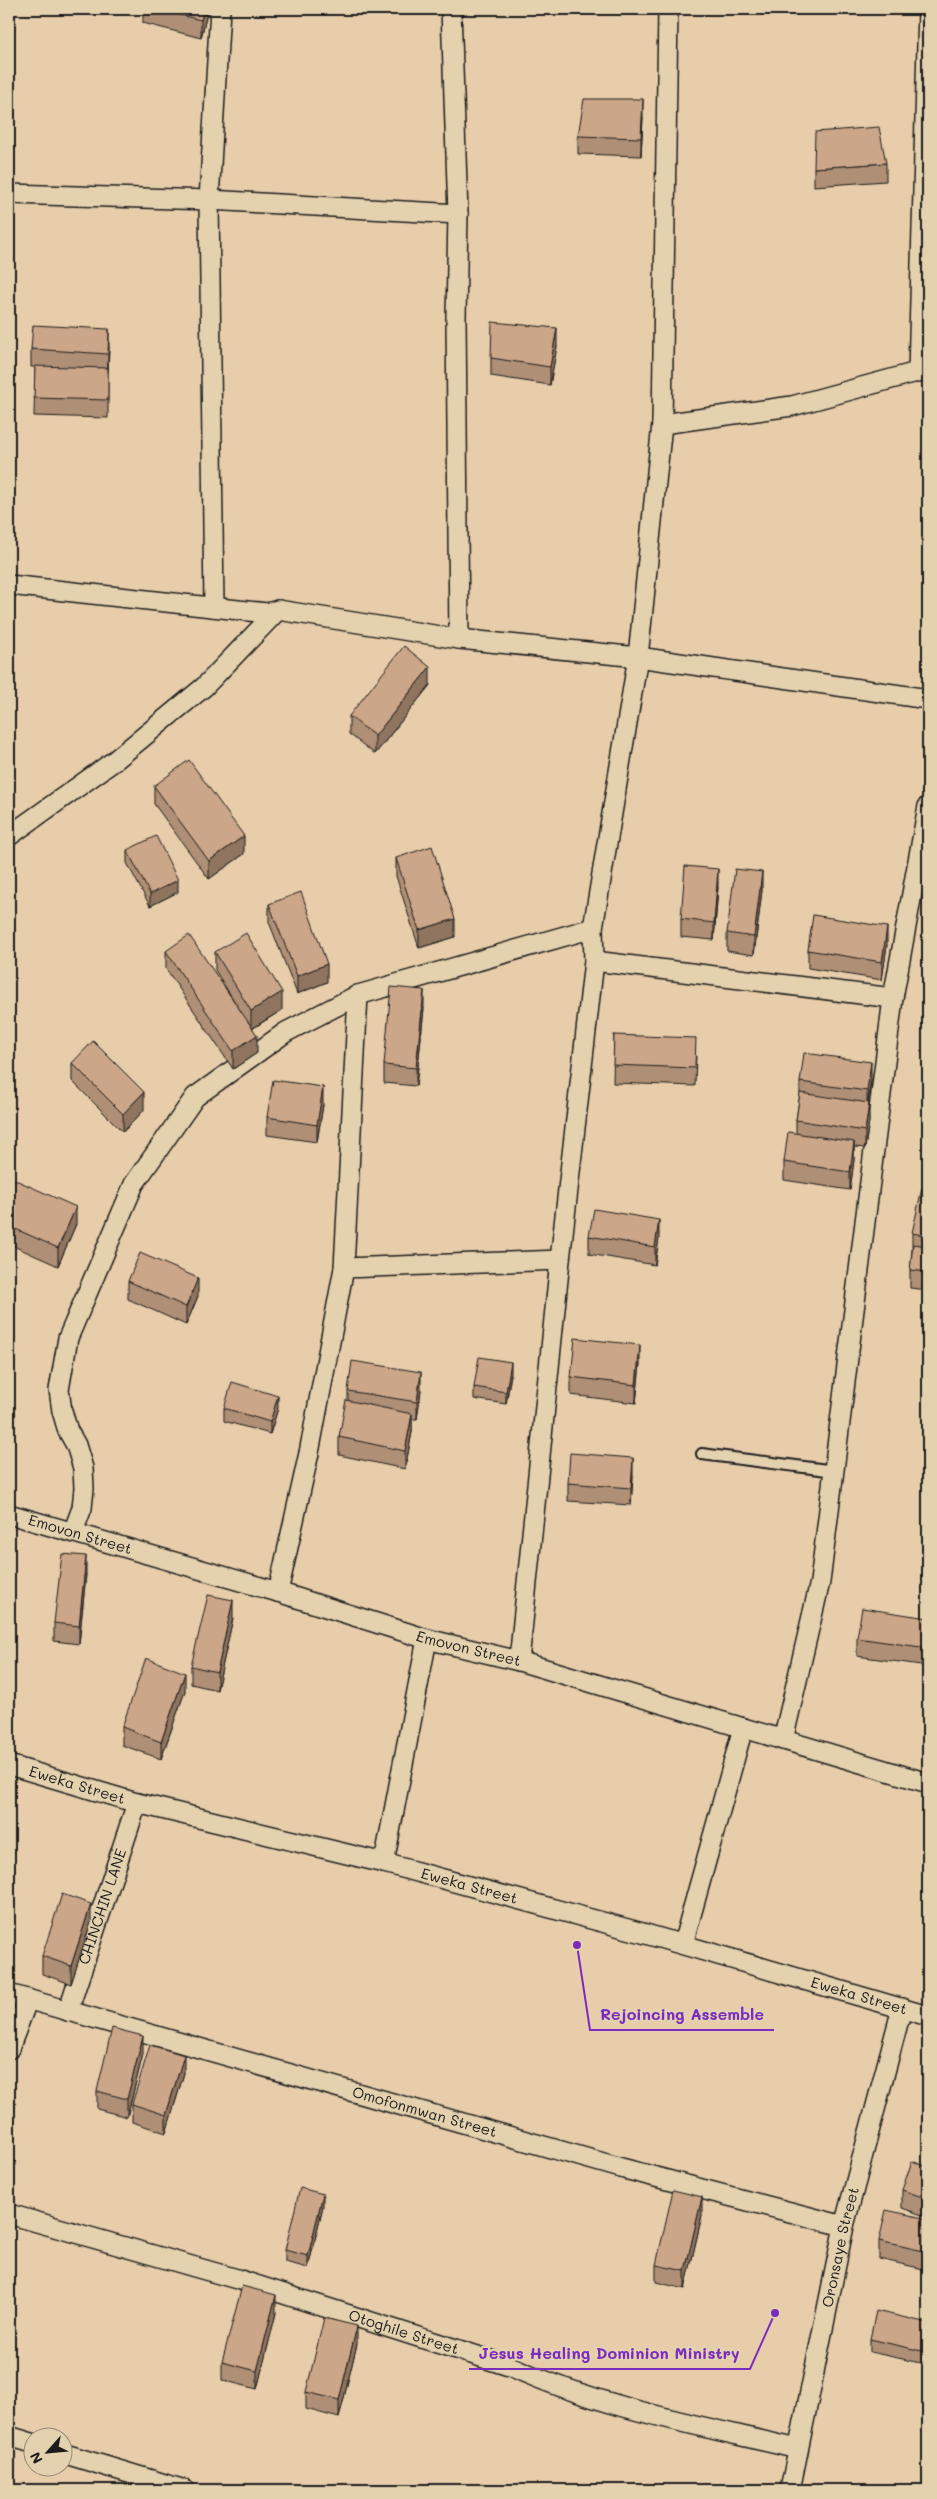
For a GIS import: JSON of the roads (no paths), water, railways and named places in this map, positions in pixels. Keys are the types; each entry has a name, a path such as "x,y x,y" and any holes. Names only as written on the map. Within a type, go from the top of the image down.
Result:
{"street":[{"path":"214,607 209,200 220,9"},
{"path":"451,9 458,214 456,318 459,639"},
{"path":"519,1661 560,1260 594,962 592,928 638,657 662,424 668,9"},
{"path":"662,424 792,406 923,371 928,9"},
{"path":"9,194 209,200 458,214"},
{"path":"9,585 266,613 278,610 459,639 638,657 928,699"},
{"path":"9,836 114,761 204,686 278,610"},
{"path":"783,1740 820,1582 893,998 928,806"},
{"path":"73,1532 82,1508 82,1468 76,1445 68,1431 64,1418 59,1390 68,1338 134,1184 196,1097 286,1032 358,995 592,928"},
{"path":"594,962 893,998"},
{"path":"278,1592 309,1453 344,1268 358,995"},
{"path":"344,1268 560,1260"},
{"name":"Emovon Street","path":"9,1514 278,1592 428,1639 519,1661 928,1783"},
{"path":"384,1863 428,1639"},
{"path":"683,1944 743,1728"},
{"name":"Eweka Street","path":"9,1765 137,1803 384,1863 683,1944 928,2016"},
{"name":"CHINCHIN LANE","path":"68,2011 137,1803"},
{"name":"Omofonmwan Street","path":"9,1994 621,2168 844,2226"},
{"path":"9,2049 28,1999"},
{"name":"Oronsaye Street","path":"790,2490 844,2226 902,2008"},
{"name":"Otoghile Street","path":"9,2214 237,2279 512,2367 545,2382 618,2406 798,2450"},
{"path":"9,2436 22,2440"},
{"path":"72,2455 185,2490"}],"lane":[{"path":"702,1454 835,1471"}],"place":[{"name":"Rejoincing Assemble","path":"577,1945"},
{"name":"Jesus Healing Dominion Ministry","path":"775,2313"}]}
